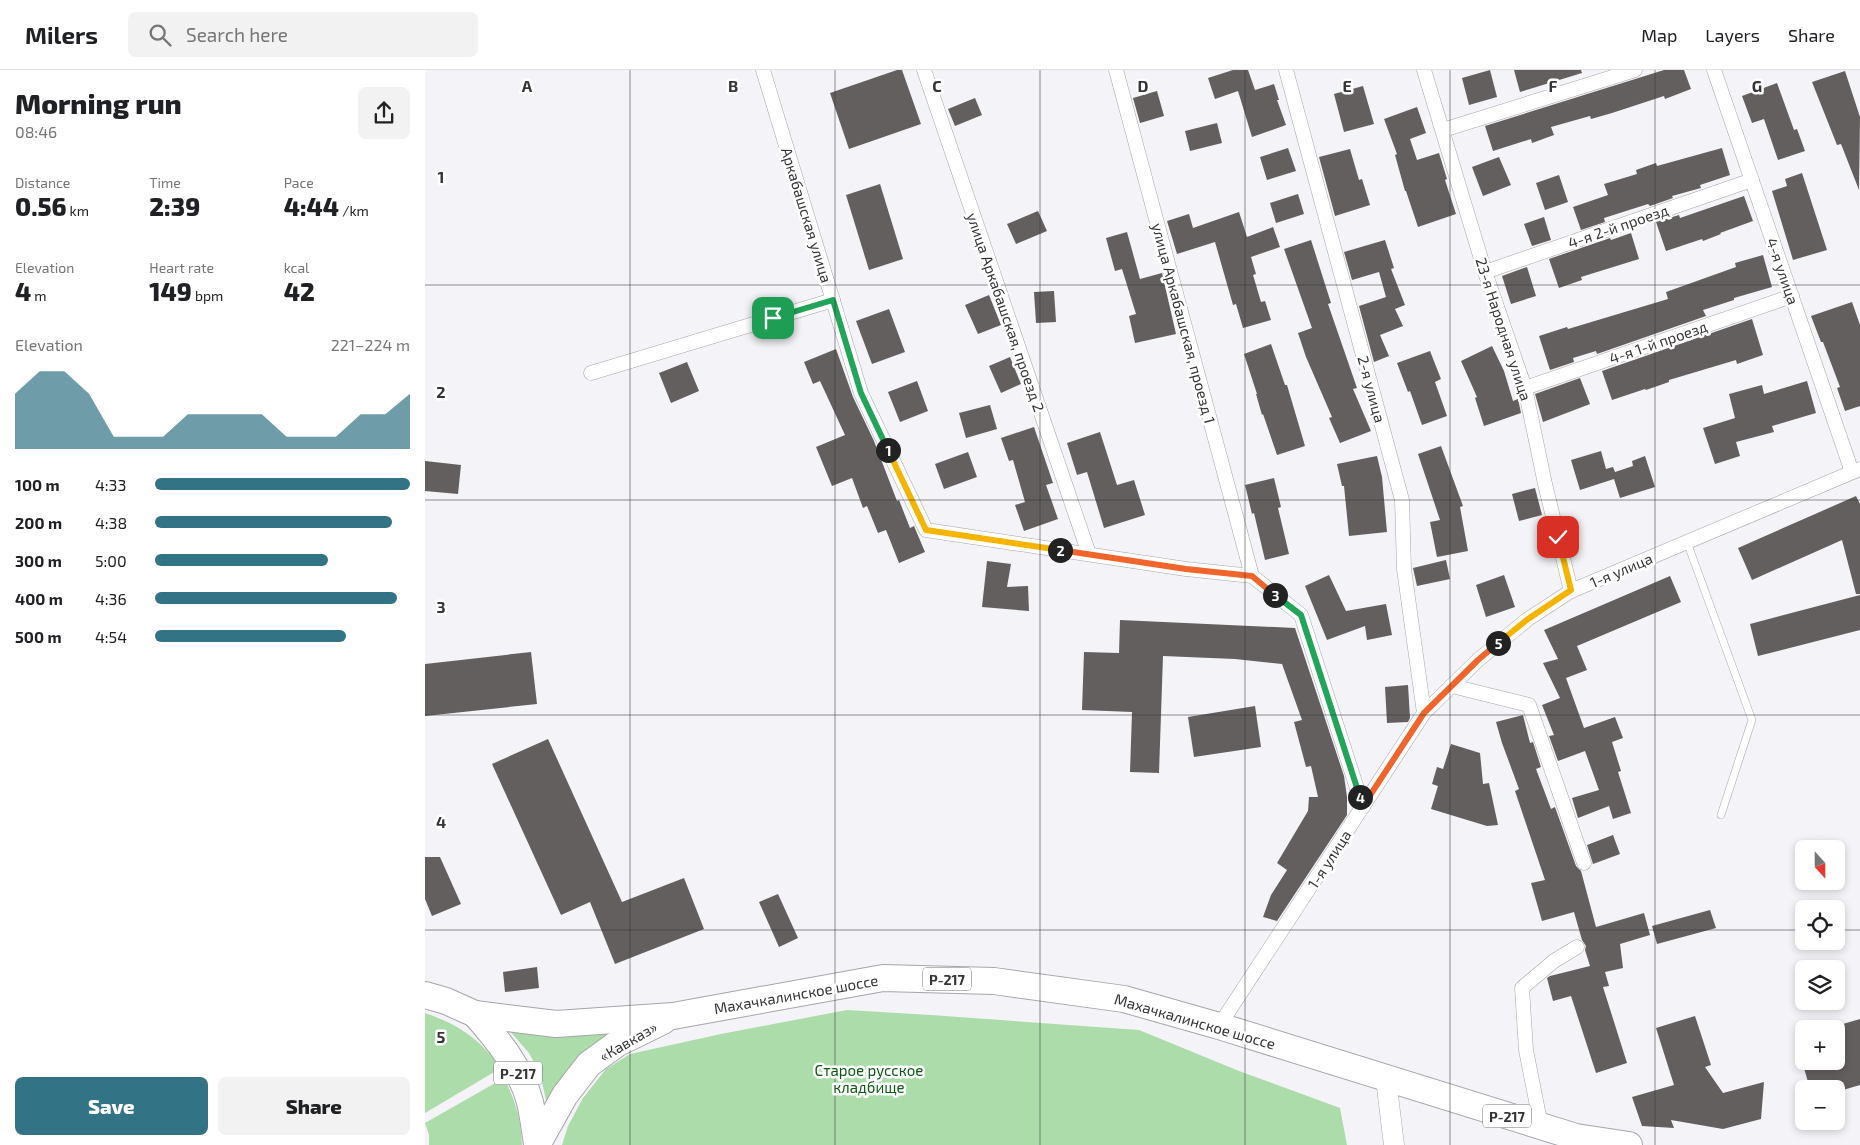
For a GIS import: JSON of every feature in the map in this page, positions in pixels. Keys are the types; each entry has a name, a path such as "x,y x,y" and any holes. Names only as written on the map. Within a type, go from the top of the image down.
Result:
{"highway":[{"name":"Махачкалинское шоссе","path":"425,995 446,1000 475,1014 556,1024 673,1016 893,978 994,980 1124,999 1219,1026 1576,1137 1629,1145"},
{"name":"Р-217","path":"475,1014 496,1039 515,1067 529,1100 537,1144"},
{"name":"«Кавказ»","path":"537,1144 565,1095 589,1064 618,1043 673,1016"}],"main road":[{"path":"1386,1079 1394,1145"}],"street":[{"name":"Аркабашская улица","path":"763,70 861,393 926,530 1186,569 1252,576"},
{"name":"улица Аркабашская, проезд 2","path":"924,70 1089,554"},
{"name":"улица Аркабашская, проезд 1","path":"1116,70 1252,576"},
{"name":"2-я улица","path":"1286,70 1402,500 1404,568 1424,713"},
{"name":"23-я Народная улица","path":"1424,70 1485,272 1525,388 1545,484 1571,590"},
{"path":"1443,130 1635,70"},
{"name":"4-я улица","path":"1714,70 1792,296 1856,471"},
{"name":"4-я 2-й проезд","path":"1485,272 1752,180"},
{"name":"4-я 1-й проезд","path":"1525,388 1792,296"},
{"path":"591,373 833,300"},
{"name":"1-я улица","path":"1219,1026 1424,713 1478,660 1528,619 1571,590 1856,471"},
{"path":"1252,576 1301,615 1363,806"},
{"path":"1452,686 1529,705 1584,863"},
{"path":"1541,1126 1527,1050 1521,988 1554,961 1577,947"}],"lane":[{"path":"1687,542 1752,720 1721,814"}],"green space":[{"name":"Старое русское кладбище","path":"847,1010 1139,1030 1239,1071 1340,1108 1347,1145 562,1145 568,1126 583,1098 606,1069 630,1054 721,1034"},
{"path":"425,1013 449,1023 468,1034 485,1049 501,1068 425,1113"},
{"path":"622,1028 548,1109 540,1073 529,1053 508,1029"},
{"path":"504,1078 517,1111 522,1145 429,1145 429,1135 425,1123"}],"building":[{"path":"897,70 902,70 921,124 849,149 830,93"},
{"path":"1233,70 1248,70 1255,90 1274,84 1279,100 1277,100 1286,125 1252,137 1238,91 1215,99 1208,78"},
{"path":"1490,70 1497,97 1469,105 1462,78"},
{"path":"1514,70 1581,70 1582,73 1520,92"},
{"path":"1664,70 1684,70 1691,89 1665,99 1664,96 1591,119 1590,116 1551,127 1554,135 1532,143 1531,139 1493,151 1485,126"},
{"path":"1845,71 1860,117 1859,190 1841,144 1837,145 1812,82"},
{"path":"1777,83 1794,130 1797,129 1805,151 1778,160 1764,119 1752,123 1742,96"},
{"path":"1363,86 1374,124 1344,132 1334,94"},
{"path":"1157,91 1164,116 1140,123 1133,98"},
{"path":"975,98 982,115 955,126 948,109"},
{"path":"1417,107 1426,133 1410,139 1417,160 1439,153 1456,214 1418,227 1405,191 1395,155 1397,154 1384,119"},
{"path":"1217,123 1222,143 1190,151 1185,131"},
{"path":"1288,148 1296,171 1267,180 1260,157"},
{"path":"1722,148 1730,175 1700,185 1701,188 1672,196 1673,198 1650,206 1648,204 1604,218 1605,222 1581,230 1573,207 1608,195 1604,184 1637,174 1636,170 1656,163 1657,166"},
{"path":"1350,149 1359,180 1362,179 1370,205 1335,216 1319,157"},
{"path":"1499,157 1511,185 1483,196 1472,167"},
{"path":"1802,173 1827,250 1793,260 1772,191 1787,186 1785,179"},
{"path":"1559,175 1568,202 1545,210 1536,183"},
{"path":"880,184 903,259 869,270 846,195"},
{"path":"1298,194 1304,214 1276,223 1270,203"},
{"path":"1744,196 1753,221 1703,241 1702,239 1666,251 1656,222 1679,215 1680,218"},
{"path":"1038,211 1047,231 1016,244 1007,224"},
{"path":"1239,212 1247,237 1273,227 1280,247 1251,257 1256,274 1253,275 1261,302 1265,301 1271,320 1243,328 1236,304 1233,305 1215,242 1177,254 1167,221 1189,214 1193,228"},
{"path":"1544,217 1551,240 1532,246 1524,224"},
{"path":"1127,232 1140,279 1162,273 1176,334 1135,343 1129,316 1136,314 1122,269 1115,271 1106,238"},
{"path":"1631,233 1639,259 1581,277 1582,280 1559,288 1549,259 1610,238 1611,240"},
{"path":"1311,240 1331,303 1328,304 1357,388 1353,389 1371,431 1340,443 1329,418 1332,417 1306,357 1298,333 1312,328 1284,249"},
{"path":"1385,240 1394,268 1391,269 1405,305 1395,309 1403,326 1380,335 1389,356 1374,362 1359,306 1386,297 1379,272 1352,280 1344,252"},
{"path":"1763,255 1772,287 1734,298 1734,300 1703,310 1706,316 1597,354 1596,351 1573,358 1574,362 1550,370 1539,336 1668,299 1666,292 1736,267 1735,263"},
{"path":"1527,267 1536,296 1511,304 1502,276"},
{"path":"1054,291 1056,322 1036,323 1034,292"},
{"path":"989,295 1001,325 978,334 965,305"},
{"path":"1852,302 1860,325 1860,406 1845,411 1837,388 1840,387 1811,316"},
{"path":"889,309 905,352 872,364 856,321"},
{"path":"1752,319 1763,355 1737,364 1736,360 1669,380 1669,382 1612,400 1602,371"},
{"path":"1271,344 1285,385 1287,385 1305,446 1277,455 1262,415 1244,354"},
{"path":"1492,346 1504,371 1513,401 1518,399 1521,413 1484,426 1475,398 1477,397 1461,361"},
{"path":"836,349 853,397 874,441 897,501 899,500 910,528 914,526 925,552 899,563 886,530 878,533 867,506 863,508 852,478 832,486 816,447 845,435 820,381 813,384 804,362"},
{"path":"1430,351 1441,379 1435,382 1447,416 1422,425 1410,391 1408,392 1397,363"},
{"path":"1010,357 1021,384 1001,393 989,366"},
{"path":"687,362 699,391 671,403 659,373"},
{"path":"1580,378 1590,404 1543,422 1535,394"},
{"path":"917,381 928,411 900,422 888,392"},
{"path":"1807,381 1816,413 1772,426 1774,432 1736,442 1740,456 1715,464 1703,428 1735,418 1729,394 1762,385 1764,394"},
{"path":"990,405 997,429 966,438 959,413"},
{"path":"1034,427 1053,483 1046,485 1058,519 1024,531 1015,505 1025,502 1013,460 1009,461 1001,438"},
{"path":"1100,432 1117,485 1134,480 1145,515 1104,528 1087,472 1077,475 1067,443"},
{"path":"1441,446 1463,506 1460,507 1468,551 1437,557 1430,522 1440,520 1418,454"},
{"path":"1601,451 1606,469 1613,467 1615,472 1633,466 1632,461 1645,456 1655,487 1620,498 1614,479 1580,490 1571,460"},
{"path":"968,452 977,477 944,489 935,464"},
{"path":"1377,456 1382,477 1387,532 1349,536 1344,486 1342,486 1337,464"},
{"path":"425,461 461,465 458,494 425,491"},
{"path":"1274,478 1281,507 1278,508 1289,554 1265,560 1245,485"},
{"path":"1535,488 1542,515 1519,521 1512,494"},
{"path":"1856,496 1860,504 1860,594 1856,594 1842,540 1752,580 1738,548"},
{"path":"1446,560 1450,579 1417,586 1413,568"},
{"path":"987,561 1011,564 1007,587 1028,586 1029,611 982,607"},
{"path":"1329,575 1346,611 1386,604 1392,635 1367,640 1365,626 1327,640 1305,586"},
{"path":"1504,575 1515,607 1486,617 1476,585"},
{"path":"1670,576 1681,602 1577,646 1587,670 1566,678 1584,728 1615,717 1623,738 1612,742 1621,771 1618,772 1631,813 1613,819 1609,806 1578,818 1572,798 1599,790 1585,751 1558,761 1549,736 1554,735 1542,705 1560,698 1543,663 1558,659 1544,630"},
{"path":"1860,595 1860,630 1758,656 1750,624"},
{"path":"1120,620 1295,628 1344,776 1347,815 1277,921 1263,917 1271,895 1287,870 1277,863 1308,811 1309,797 1318,797 1311,766 1306,767 1294,722 1302,720 1282,664 1235,659 1163,656 1159,773 1130,772 1132,712 1082,710 1084,652 1119,653"},
{"path":"531,652 537,704 425,716 425,664"},
{"path":"1408,685 1410,718 1408,722 1387,723 1385,687"},
{"path":"1255,706 1261,747 1194,757 1188,717"},
{"path":"1523,715 1530,743 1533,742 1541,767 1536,769 1551,809 1555,807 1576,866 1581,871 1596,927 1644,913 1650,935 1620,944 1623,968 1605,972 1609,986 1603,987 1627,1063 1596,1073 1571,996 1553,1001 1547,978 1590,966 1585,950 1586,946 1582,940 1574,912 1542,921 1531,883 1545,880 1515,791 1519,789 1496,722"},
{"path":"548,739 622,902 684,878 704,929 615,964 590,902 561,915 492,764"},
{"path":"1451,744 1480,753 1483,784 1489,783 1498,825 1487,826 1431,809 1438,786 1432,784 1437,767 1443,769"},
{"path":"1613,835 1620,854 1593,864 1587,845"},
{"path":"425,857 440,857 461,904 432,916 425,899"},
{"path":"778,894 798,938 779,947 759,902"},
{"path":"1710,910 1716,928 1657,944 1652,926"},
{"path":"537,967 539,988 505,992 503,972"},
{"path":"1695,1016 1711,1065 1705,1067 1723,1093 1764,1082 1761,1119 1723,1129 1671,1120 1674,1128 1642,1126 1632,1097 1674,1085 1656,1028"},
{"path":"1860,1019 1860,1085 1845,1089 1845,1080 1807,1080 1805,1070 1845,1070 1845,1023"}],"route":[{"path":"773,318 833,300 861,393 926,530 1186,569 1252,576 1301,615 1363,806 1424,713 1478,660 1528,619 1571,590 1558,537"}]}
